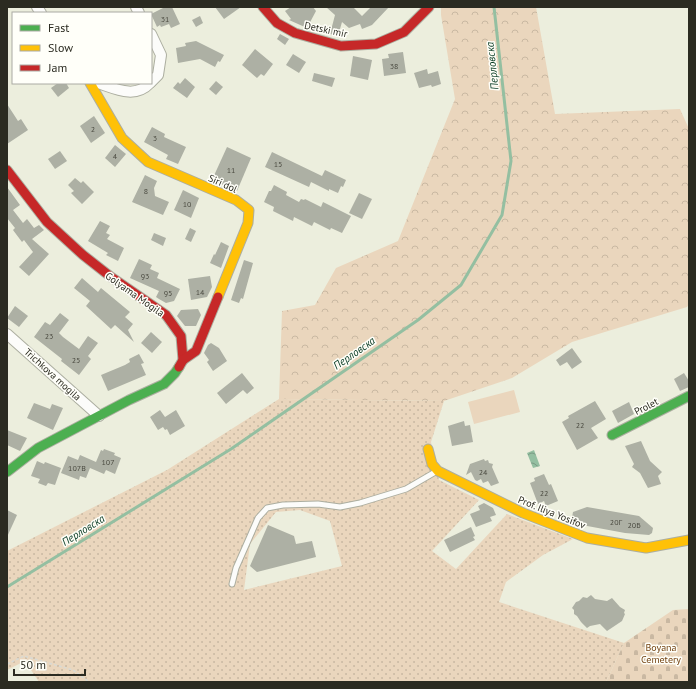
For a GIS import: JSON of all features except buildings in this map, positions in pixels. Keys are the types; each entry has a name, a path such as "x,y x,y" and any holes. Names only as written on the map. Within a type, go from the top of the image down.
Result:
{"street":[{"name":"Detski mir","path":"263,7 277,23 295,33 341,46 376,44 404,32 429,7"},
{"path":"152,36 161,55 158,75 152,82"},
{"name":"Siri dol","path":"91,84 122,138 148,162 236,200 249,210 248,223 196,351 183,360"},
{"path":"101,84 128,93 146,88 150,84"},
{"name":"Golyama Mogila","path":"7,170 47,222 83,255 111,277 166,315 180,336 183,360"},
{"name":"Trichkova mogila","path":"7,334 99,416"},
{"path":"7,343 22,346"},
{"path":"9,466 38,448 129,400 164,384 175,373 183,360"},
{"name":"Prolet","path":"612,435 689,396"},
{"path":"428,449 432,464 438,471"},
{"name":"Prof. Iliya Yosifov","path":"438,471 522,513 587,538 646,548 689,540"}],"lane":[{"path":"232,584 236,568 258,518 267,508 283,505 318,504 340,507 360,503 406,489 438,471"}],"path":[{"path":"7,664 24,656 73,670 89,682"}],"green space":[{"path":"441,7 536,7 555,114 680,109 689,129 689,304 687,307 572,342 512,378 444,401 279,399 282,311 315,305 336,268 398,241 455,99 441,15"},
{"path":"514,390 520,412 474,424 468,402"},
{"path":"279,399 444,401 431,442 439,480 479,500 432,551 456,569 507,514 573,539 543,555 506,582 499,602 624,643 606,682 39,682 25,661 7,670 7,551 167,470","holes":["300,510 330,521 342,566 244,590 250,544 276,512"]},
{"name":"Boyana Cemetery","path":"689,609 689,682 606,682 624,643 673,610"}],"water":[{"path":"534,450 540,466 533,468 527,453"}],"waterway":[{"name":"Перловска","path":"7,587 231,449 418,320 461,285 502,215 511,161 494,7"}],"traffic: fast":[{"path":"7,472 38,448 129,400 164,384 179,367"},
{"path":"612,435 689,396"}],"traffic: slow":[{"path":"91,84 122,138 148,162 236,200 249,210 248,223 218,297"},
{"path":"428,449 432,464 438,471 523,513 587,538 646,548 689,540"}],"traffic: jam":[{"path":"263,7 277,23 295,33 341,46 376,44 404,32 429,7"},
{"path":"7,170 47,222 83,255 111,277 166,315 181,336 183,360 179,367"},
{"path":"183,360 196,351 218,297"}]}
